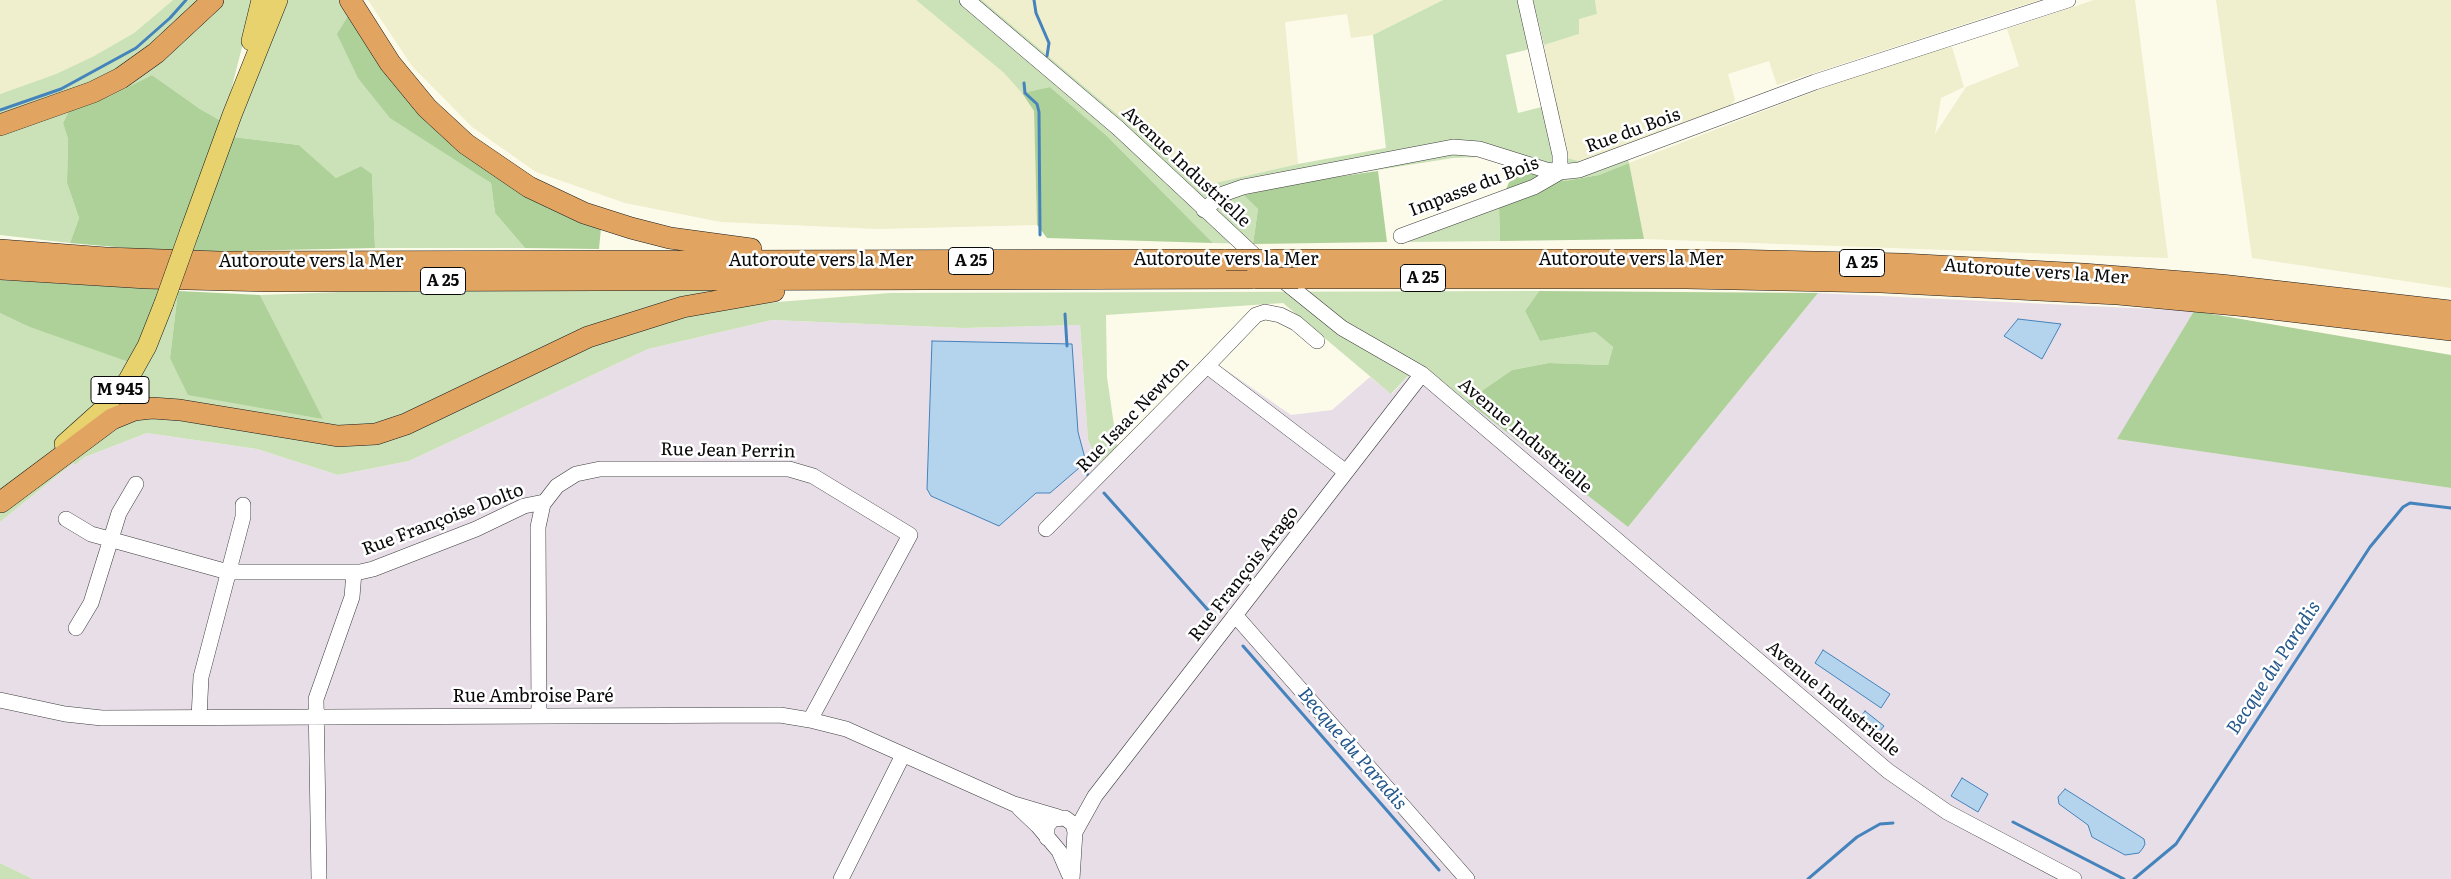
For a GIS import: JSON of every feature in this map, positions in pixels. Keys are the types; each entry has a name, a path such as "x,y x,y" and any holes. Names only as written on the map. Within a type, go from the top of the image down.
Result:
{"highway":[{"path":"0,125 93,92 121,78 156,54 213,0"},
{"path":"350,0 390,63 427,108 466,144 529,187 584,213 639,230 699,243 800,252 816,261"},
{"name":"Autoroute vers la Mer","path":"0,250 106,258 219,262 1725,260 1902,264 2082,274 2221,285 2451,311"},
{"name":"A 25","path":"0,269 79,275 244,281 1724,278 1890,282 2118,294 2303,312 2451,330"},
{"path":"0,499 112,419 134,410 152,408 180,410 329,435 360,436 376,434 406,424 588,337 649,317 683,307 747,295 887,280"}],"main road":[{"name":"M 945","path":"232,115 261,0"},
{"name":"M 945","path":"0,499 103,409 128,380 147,346 232,115 278,0"}],"street":[{"name":"Avenue Industrielle","path":"968,0 1106,117 1204,210 1322,314 1351,334 1422,374 1898,779 1947,812 2074,879"},
{"path":"1525,0 1560,155 1560,172"},
{"name":"Rue du Bois","path":"1204,210 1223,194 1243,187 1453,148 1478,149 1546,170 1560,172 1595,166 1815,82 2068,0"},
{"name":"Impasse du Bois","path":"1401,236 1534,187 1560,172"},
{"path":"1207,366 1256,315 1266,312 1280,315 1296,324 1317,341"},
{"name":"Rue Isaac Newton","path":"1046,529 1207,366 1346,472"},
{"name":"Rue François Arago","path":"1071,879 1074,834 1095,796 1422,374"},
{"name":"Rue Jean Perrin","path":"539,716 538,527 540,512 544,502 563,481 576,474 594,469 795,469 813,476 910,535 810,720"},
{"path":"76,628 92,603 121,507 136,484"},
{"name":"Rue Françoise Dolto","path":"66,519 84,531 228,572 354,572 373,569 476,529 524,506 544,502"},
{"path":"199,718 199,683 243,517 243,505"},
{"path":"319,879 316,718 318,694 352,597 354,572"},
{"path":"1235,615 1467,879"},
{"name":"Rue Ambroise Paré","path":"0,691 35,708"},
{"name":"Rue Ambroise Paré","path":"0,700 94,718 762,714 810,720 846,730 1014,804 1060,817"},
{"path":"841,879 903,755"},
{"name":"Rue François Arago","path":"1060,817 1080,810 1095,796"},
{"name":"Rue Ambroise Paré","path":"1014,804 1038,826 1049,840"},
{"path":"1060,817 1071,822 1074,834 1065,845 1058,846 1049,840 1048,824 1060,817"},
{"name":"Rue François Arago","path":"1049,840 1062,855 1071,879"}],"shaded area":[{"path":"1818,293 2194,311 2118,439 2451,488 2451,879 33,879 0,863 0,522 73,463 75,465 85,457 147,433 257,449 338,475 409,461 648,349 772,320 963,328 1080,325 1088,440 1099,463 1209,358 1291,415 1332,410 1370,377 1392,394 1420,363 1628,527"}],"green space":[{"path":"0,0 173,0 134,33 94,56 56,74 0,94"},
{"path":"173,0 254,0 223,122 200,109 152,75 110,96 69,111 63,123 68,139 67,183 79,218 70,243 0,235 0,94 56,74 94,56 134,33"},
{"path":"284,0 343,0 435,145 491,183 495,213 525,248 375,248 372,174 361,166 336,178 299,145 233,137"},
{"path":"368,0 916,0 1004,73 1022,93 1034,111 1037,225 879,229 721,222 625,203 536,172 472,127 412,66"},
{"path":"916,0 982,0 1202,186 1298,164 1386,148 1373,35 1443,0 1518,0 1530,49 1506,55 1518,113 1557,103 1567,158 1583,162 1624,146 1629,163 1599,175 1565,181 1480,157 1453,158 1301,182 1245,195 1258,209 1253,244 1213,243 1107,136 1050,87 1022,93 1004,73"},
{"path":"982,0 1443,0 1373,35 1351,38 1347,14 1285,22 1298,164 1202,186"},
{"path":"1533,0 1595,0 1597,14 1579,19 1579,34 1544,45"},
{"path":"1595,0 2039,0 1777,85 1769,61 1728,74 1735,100 1730,107 1583,162 1567,158 1544,45 1579,34 1578,19 1597,14"},
{"path":"2094,0 2135,0 2168,258 1644,239 1629,163 1898,59 1952,47 1964,87 1941,98 1935,134 1966,87 2019,66 2007,29"},
{"path":"2216,0 2451,0 2451,288 2252,258"},
{"path":"350,13 415,109 601,228 599,249 525,248 495,213 491,183 390,118 358,78 337,34"},
{"path":"152,75 200,109 223,122 173,252 70,243 79,218 67,183 68,139 63,123 69,111 110,96"},
{"path":"1050,87 1107,136 1213,243 1047,238 1037,225 1034,111 1022,93"},
{"path":"233,137 299,145 336,178 361,166 372,174 375,248 191,252"},
{"path":"1629,163 1644,239 1500,241 1499,206 1515,168 1565,181 1599,175"},
{"path":"1378,171 1387,242 1253,244 1258,209 1244,195 1301,182"},
{"path":"1499,206 1500,241 1408,242 1455,223"},
{"path":"0,280 159,289 149,320 129,362 30,327 0,313"},
{"path":"721,288 728,306 890,293 1539,291 1525,311 1540,341 1595,332 1613,347 1608,365 1549,363 1512,370 1467,401 1420,363 1391,394 1283,303 1106,315 1107,377 1117,446 1099,463 1088,440 1080,325 963,328 772,320 648,349 409,461 338,475 257,449 147,433 85,457 75,465 73,463 0,522 0,313 71,341 149,320 159,289 178,291 170,358 322,419 260,295 395,290"},
{"path":"178,291 260,295 323,419 188,395 170,358"},
{"path":"1539,291 1818,293 1628,527 1467,401 1512,370 1549,363 1608,365 1613,347 1595,332 1540,341 1525,311"},
{"path":"2194,311 2451,355 2451,488 2117,439"},
{"path":"0,863 33,879 0,879"}],"water":[{"path":"2018,319 2061,324 2042,359 2004,336"},
{"path":"932,341 1072,344 1078,432 1086,462 1050,493 1036,493 999,526 931,496 927,489"},
{"path":"1823,650 1890,694 1881,708 1815,663"},
{"path":"1865,711 1884,726 1876,736 1857,722"},
{"path":"1962,778 1988,794 1978,812 1951,796"},
{"path":"2065,789 2144,839 2145,844 2139,853 2125,855 2092,837 2088,825 2059,804 2058,797"}],"waterway":[{"path":"0,110 61,89 136,48 170,18 186,0"},
{"name":"Becque du Paradis","path":"1034,0 1036,13 1049,43 1047,56"},
{"name":"Becque du Paradis","path":"1024,83 1025,93 1037,104 1039,112 1040,235"},
{"name":"Becque du Paradis","path":"1065,314 1067,346"},
{"name":"Becque du Paradis","path":"1079,464 1088,475"},
{"name":"Becque du Paradis","path":"1104,493 1216,619"},
{"name":"Becque du Paradis","path":"2134,879 2176,844 2370,547 2403,507 2410,503 2451,508"},
{"name":"Becque du Paradis","path":"1243,646 1439,870"},
{"name":"Becque du Paradis","path":"2013,822 2124,879"},
{"name":"Becque du Paradis","path":"1808,879 1857,837 1880,824 1893,823"}]}
